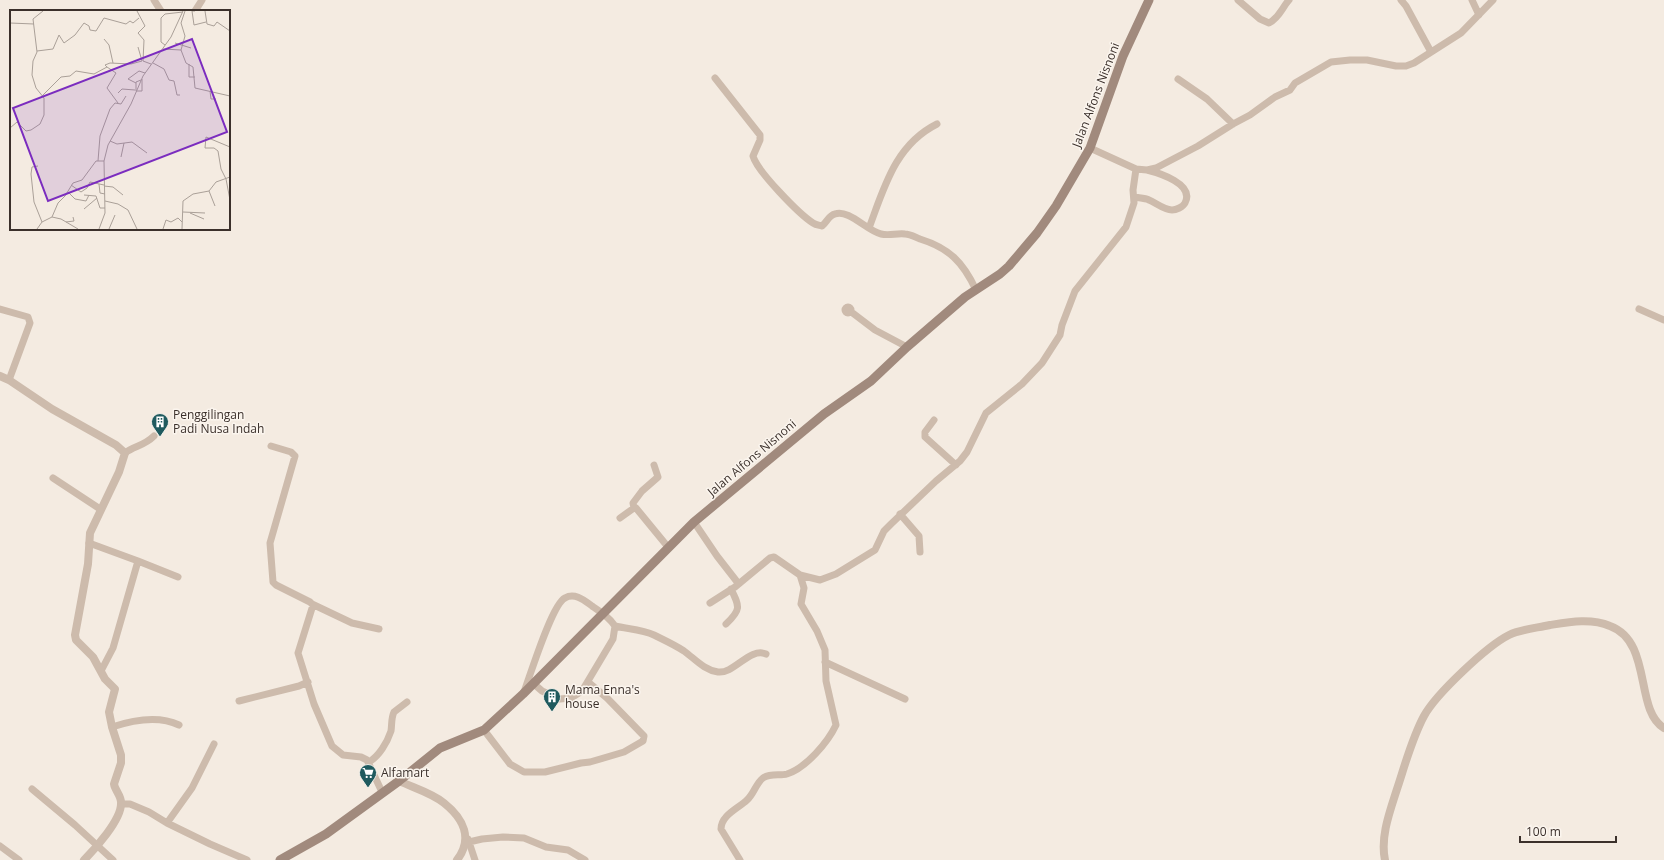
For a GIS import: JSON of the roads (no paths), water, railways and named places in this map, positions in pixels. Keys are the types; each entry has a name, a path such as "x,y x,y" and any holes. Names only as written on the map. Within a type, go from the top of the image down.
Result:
{"main road":[{"name":"Jalan Alfons Nisnoni","path":"280,860 326,834 399,781 440,748 484,730 534,684 694,522 824,414 872,381 907,347 965,297 1000,274 1009,266 1037,233 1063,195 1090,148 1122,56 1149,0"}],"street":[{"path":"154,0 160,10"},
{"path":"196,10 202,0"},
{"path":"1238,0 1260,19 1269,23 1280,16 1284,6 1289,0"},
{"path":"1401,0 1406,6 1430,52"},
{"path":"1472,0 1479,15"},
{"path":"1147,170 1156,168 1198,146 1250,115 1275,97 1290,90 1295,83 1331,62 1367,60 1396,66 1406,66 1423,58 1430,52 1462,33 1493,0"},
{"path":"714,78 760,135 760,140 753,156 759,168 803,215 814,224 822,226 830,216 836,213 846,214 879,234 905,234 934,243 955,257 969,276 976,290"},
{"path":"1178,79 1207,99 1233,124"},
{"path":"870,228 889,176 896,162 911,143 937,124"},
{"path":"1090,148 1136,169 1147,170 1167,177 1178,183 1185,193 1186,198 1185,203 1181,207 1167,210 1148,200 1134,197"},
{"path":"710,603 731,589 762,563 774,557 800,575 820,580 836,574 875,550 884,531 936,480 956,465 967,452 986,413 1031,375 1050,352 1060,335 1063,322 1075,290 1126,227 1134,197 1133,190 1136,169"},
{"path":"0,309 28,317 30,323 10,380"},
{"path":"1639,309 1664,320"},
{"path":"850,311 875,330 907,347"},
{"path":"0,376 10,380 52,409 116,445 125,453"},
{"path":"934,420 925,432 925,437 956,465"},
{"path":"84,860 118,816 122,804 121,798 114,784 121,763 121,755 109,712 115,691 105,679 93,657 76,640 75,637 88,564 90,533 119,472 125,453 148,442 154,436"},
{"path":"271,446 291,452 295,456 270,543 273,582 312,604 352,623 380,629"},
{"path":"634,508 633,503 642,491 658,477 654,465"},
{"path":"53,478 100,510"},
{"path":"620,518 634,508"},
{"path":"634,508 636,508 668,547"},
{"path":"900,514 919,536 920,552"},
{"path":"694,522 717,556 738,583"},
{"path":"89,542 178,577"},
{"path":"101,671 113,648 138,561"},
{"path":"740,860 722,829 723,820 748,799 763,778 786,774 803,766 810,760 836,726 836,720 826,681 825,650 817,631 801,604 804,588 800,575"},
{"path":"726,624 736,615 738,609 738,602 731,589"},
{"path":"523,694 542,641 556,609 562,600 568,596 582,599 610,619 615,626 654,635 684,651 697,663 719,672 729,670 750,656 759,653 766,654"},
{"path":"312,604 313,607 300,642 298,653 314,704 330,744 344,755 361,757 369,762 382,792"},
{"path":"1385,860 1384,837 1390,811 1409,752 1425,715 1446,688 1495,643 1510,634 1554,624 1583,621 1610,626 1624,634 1634,648 1651,712 1659,725 1664,728"},
{"path":"534,684 542,691 552,696 566,699 571,698 582,691 613,639 615,626"},
{"path":"825,662 905,699"},
{"path":"239,701 308,682"},
{"path":"484,730 510,764 524,772 545,772 590,762 624,752 642,741 644,736 607,698 588,682"},
{"path":"369,762 376,758 387,741 391,730 394,712 407,702"},
{"path":"112,727 126,722 142,719 171,721 179,725"},
{"path":"167,823 192,788 214,744"},
{"path":"399,781 445,804 461,822 475,860"},
{"path":"32,789 113,860"},
{"path":"122,804 130,804 149,812 167,823 247,860"},
{"path":"457,860 468,838"},
{"path":"468,838 524,838 546,847 568,850 585,860"},
{"path":"0,846 19,860"}],"place":[{"name":"Penggilingan Padi Nusa Indah","path":"160,437"},
{"name":"Mama Enna's house","path":"552,712"},
{"name":"Alfamart","path":"368,788"}]}
